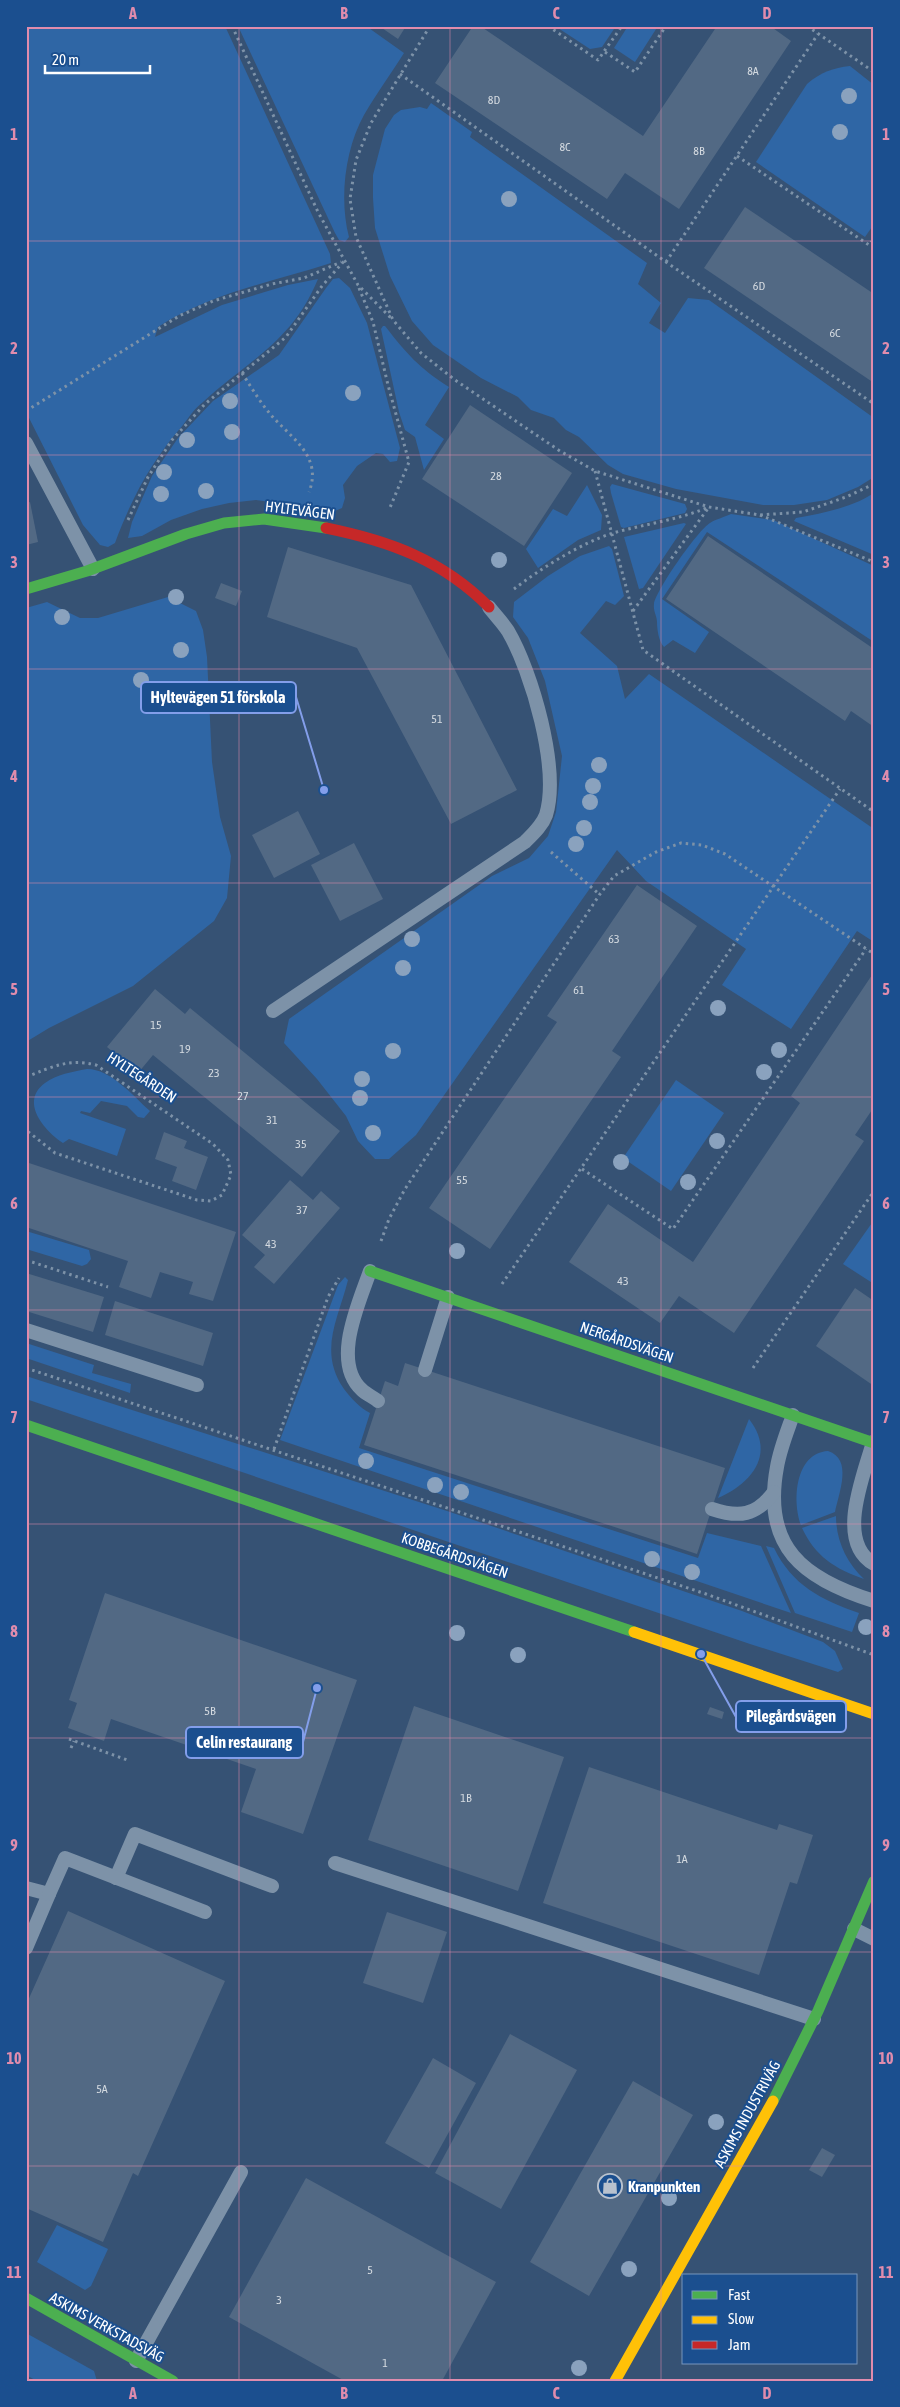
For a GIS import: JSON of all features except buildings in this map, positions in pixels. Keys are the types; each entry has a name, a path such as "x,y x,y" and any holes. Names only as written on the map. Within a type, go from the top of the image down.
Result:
{"street":[{"name":"HYLTEVÄGEN","path":"26,589 94,569 192,531 244,520 321,527 376,540 404,549 438,565 465,583 489,607"},
{"name":"NERGÅRDSVÄGEN","path":"370,1271 873,1442"},
{"name":"KOBBEGÅRDSVÄGEN","path":"26,1425 874,1714"},
{"name":"ASKIMS INDUSTRIVÄG","path":"615,2381 784,2080 814,2019 874,1881"},
{"name":"ASKIMS VERKSTADSVÄG","path":"26,2298 173,2381"}],"lane":[{"path":"26,443 94,569"},
{"path":"273,1011 531,836 540,827 546,815 550,793 549,765 541,719 521,658 508,631 489,607"},
{"path":"370,1271 353,1324 347,1352 348,1367 362,1390 378,1401"},
{"path":"425,1370 448,1297"},
{"path":"26,1330 197,1385"},
{"path":"793,1415 777,1465 774,1492 777,1524 788,1550 805,1569 826,1582 874,1600"},
{"path":"873,1442 854,1512 854,1532 858,1550 874,1564"},
{"path":"712,1510 732,1515 744,1514 764,1504 774,1492"},
{"path":"116,1878 135,1834 272,1886"},
{"path":"26,1948 65,1858 205,1912"},
{"path":"335,1863 814,2019"},
{"path":"26,1888 49,1894"},
{"path":"854,1928 874,1939"},
{"path":"140,2381 142,2364 241,2172"}],"path":[{"path":"232,26 306,187 358,286 373,322 409,462 376,540"},
{"path":"393,320 356,237 350,199 356,160 370,123 430,26"},
{"path":"548,26 598,60 622,26"},
{"path":"605,52 635,72 666,26"},
{"path":"806,26 874,72"},
{"path":"666,262 818,34"},
{"path":"400,74 666,262 874,404"},
{"path":"737,156 869,245 874,239"},
{"path":"132,554 122,539 132,511 148,477 172,440 205,404 286,337 322,286 344,261"},
{"path":"26,411 179,316 213,300 272,284 304,278 344,261"},
{"path":"358,286 393,320 421,353 455,380 560,451 595,471 709,507 760,515 803,512 846,497 874,484"},
{"path":"242,373 272,416 299,442 309,457 312,470 311,485 293,523"},
{"path":"595,471 643,650 874,812"},
{"path":"489,607 517,586 568,554 612,534 685,517 709,507"},
{"path":"633,612 709,507"},
{"path":"760,515 874,562"},
{"path":"490,1311 501,1285 840,788"},
{"path":"531,836 600,894"},
{"path":"274,1449 328,1297 338,1278 354,1268 370,1271 389,1219 405,1189 600,894 614,876 656,852 681,843 702,845 725,854 874,954"},
{"path":"582,1168 673,1229 866,949"},
{"name":"HYLTEGÅRDEN","path":"26,1077 60,1064 80,1061 96,1065 213,1144 228,1160 231,1175 222,1195 211,1201 197,1200 63,1156 41,1143 26,1130"},
{"path":"734,1395 874,1191"},
{"path":"26,1260 108,1287"},
{"path":"26,1368 706,1594 874,1655"},
{"path":"69,1739 130,1761"},
{"path":"71,1748 74,1741"}],"shaded area":[{"path":"26,26 225,26 330,254 331,263 220,297 178,315 158,327 155,337 222,305 288,285 318,279 308,301 283,334 200,404 192,413 152,466 128,510 115,543 108,547 100,545 83,525 26,412"},
{"path":"238,26 366,26 404,53 373,99 357,128 352,143 344,191 344,207 349,237 345,242 339,240 335,233"},
{"path":"555,26 616,26 602,47 590,49"},
{"path":"628,26 658,26 635,62 614,48"},
{"path":"850,66 874,85 874,224 865,237 756,162 807,84 827,71"},
{"path":"431,103 472,132 470,137 647,263 638,284 661,303 649,323 665,333 688,298 709,300 874,418 874,477 858,487 827,500 794,505 763,505 676,489 623,474 608,465 579,437 566,430 554,418 531,410 518,397 481,378 433,345 412,321 390,276 375,228 373,198 373,175 385,129 394,115 401,110 420,107 427,109"},
{"path":"339,278 350,288 367,323 400,448 397,461 390,462 383,454 376,453 357,466 343,485 345,498 342,508 335,511 256,500 229,503 202,509 171,520 142,536 128,538 132,522 152,476 178,438 213,401 279,355 333,279"},
{"path":"383,326 421,367 449,387 425,425 444,439 424,470 415,437 405,430 399,412 381,329"},
{"path":"612,484 685,504 687,509 685,513 624,528 621,527 611,493 610,487"},
{"path":"587,485 602,515 601,530 578,540 538,568 526,549 553,509 567,516"},
{"path":"874,493 874,555 794,521 796,518 856,503"},
{"path":"731,514 773,520 874,566 874,642 707,532 662,599 709,632 695,653 673,640 664,647 657,629 654,609 656,597 678,561 704,528 712,522"},
{"path":"686,524 643,588 639,589 624,537"},
{"path":"609,546 612,549 624,596 615,605 606,601 580,633 617,666 625,699 649,674 874,829 874,942 857,931 791,1029 722,985 746,949 646,881 617,850 416,1135 389,1159 375,1159 358,1141 346,1116 317,1079 284,1043 289,1019 492,876 529,858 548,836 556,812 562,756 545,681 528,638 513,617 514,602 548,576 580,556"},
{"path":"168,597 196,611 203,630 207,657 212,762 220,817 231,856 227,898 214,921 133,986 49,1028 26,1042 26,608 47,602 80,618 98,618"},
{"path":"87,1069 105,1073 113,1078 150,1111 144,1118 138,1117 127,1106 101,1101 90,1113 81,1111 80,1113 126,1129 117,1156 69,1139 63,1143 49,1131 38,1116 34,1099 45,1083 60,1075"},
{"path":"676,1080 724,1113 671,1191 623,1158"},
{"path":"874,1220 874,1284 843,1264"},
{"path":"26,1231 89,1250 91,1259 82,1266 26,1249"},
{"path":"345,1277 348,1280 332,1335 332,1362 336,1375 344,1389 362,1408 370,1413 359,1448 698,1558 707,1533 761,1546 791,1613 280,1440 338,1285"},
{"path":"26,1343 94,1365 92,1373 131,1384 130,1393 26,1358"},
{"path":"26,1376 447,1511 742,1611 823,1642 835,1651 843,1669 838,1672 750,1644 26,1399"},
{"path":"749,1419 757,1432 760,1444 760,1455 756,1466 750,1476 741,1484 718,1498"},
{"path":"828,1451 836,1455 842,1469 841,1486 835,1512 801,1525 798,1515 797,1492 803,1469 809,1460 817,1454"},
{"path":"836,1516 836,1525 843,1550 852,1565 864,1579 844,1571 827,1560 813,1546 802,1528"},
{"path":"766,1546 774,1548 790,1572 809,1590 832,1603 859,1613 852,1632 795,1613"},
{"path":"57,2225 108,2249 91,2286 85,2290 37,2262"},
{"path":"26,2333 94,2371 97,2381 37,2381 26,2375"}],"traffic: fast":[{"path":"26,589 87,571 186,534 224,523 264,519 326,528"},
{"path":"370,1271 874,1443"},
{"path":"26,1425 634,1632"},
{"path":"773,2101 818,2011 874,1881"},
{"path":"26,2298 173,2381"}],"traffic: slow":[{"path":"634,1632 874,1714"},
{"path":"615,2381 773,2101"}],"traffic: jam":[{"path":"326,528 372,539 414,555 453,577 489,607"}],"place":[{"name":"Hyltevägen 51 förskola","path":"324,790"},
{"name":"Pilegårdsvägen","path":"701,1654"},
{"name":"Celin restaurang","path":"317,1688"},
{"name":"Kranpunkten","path":"610,2186"}]}
